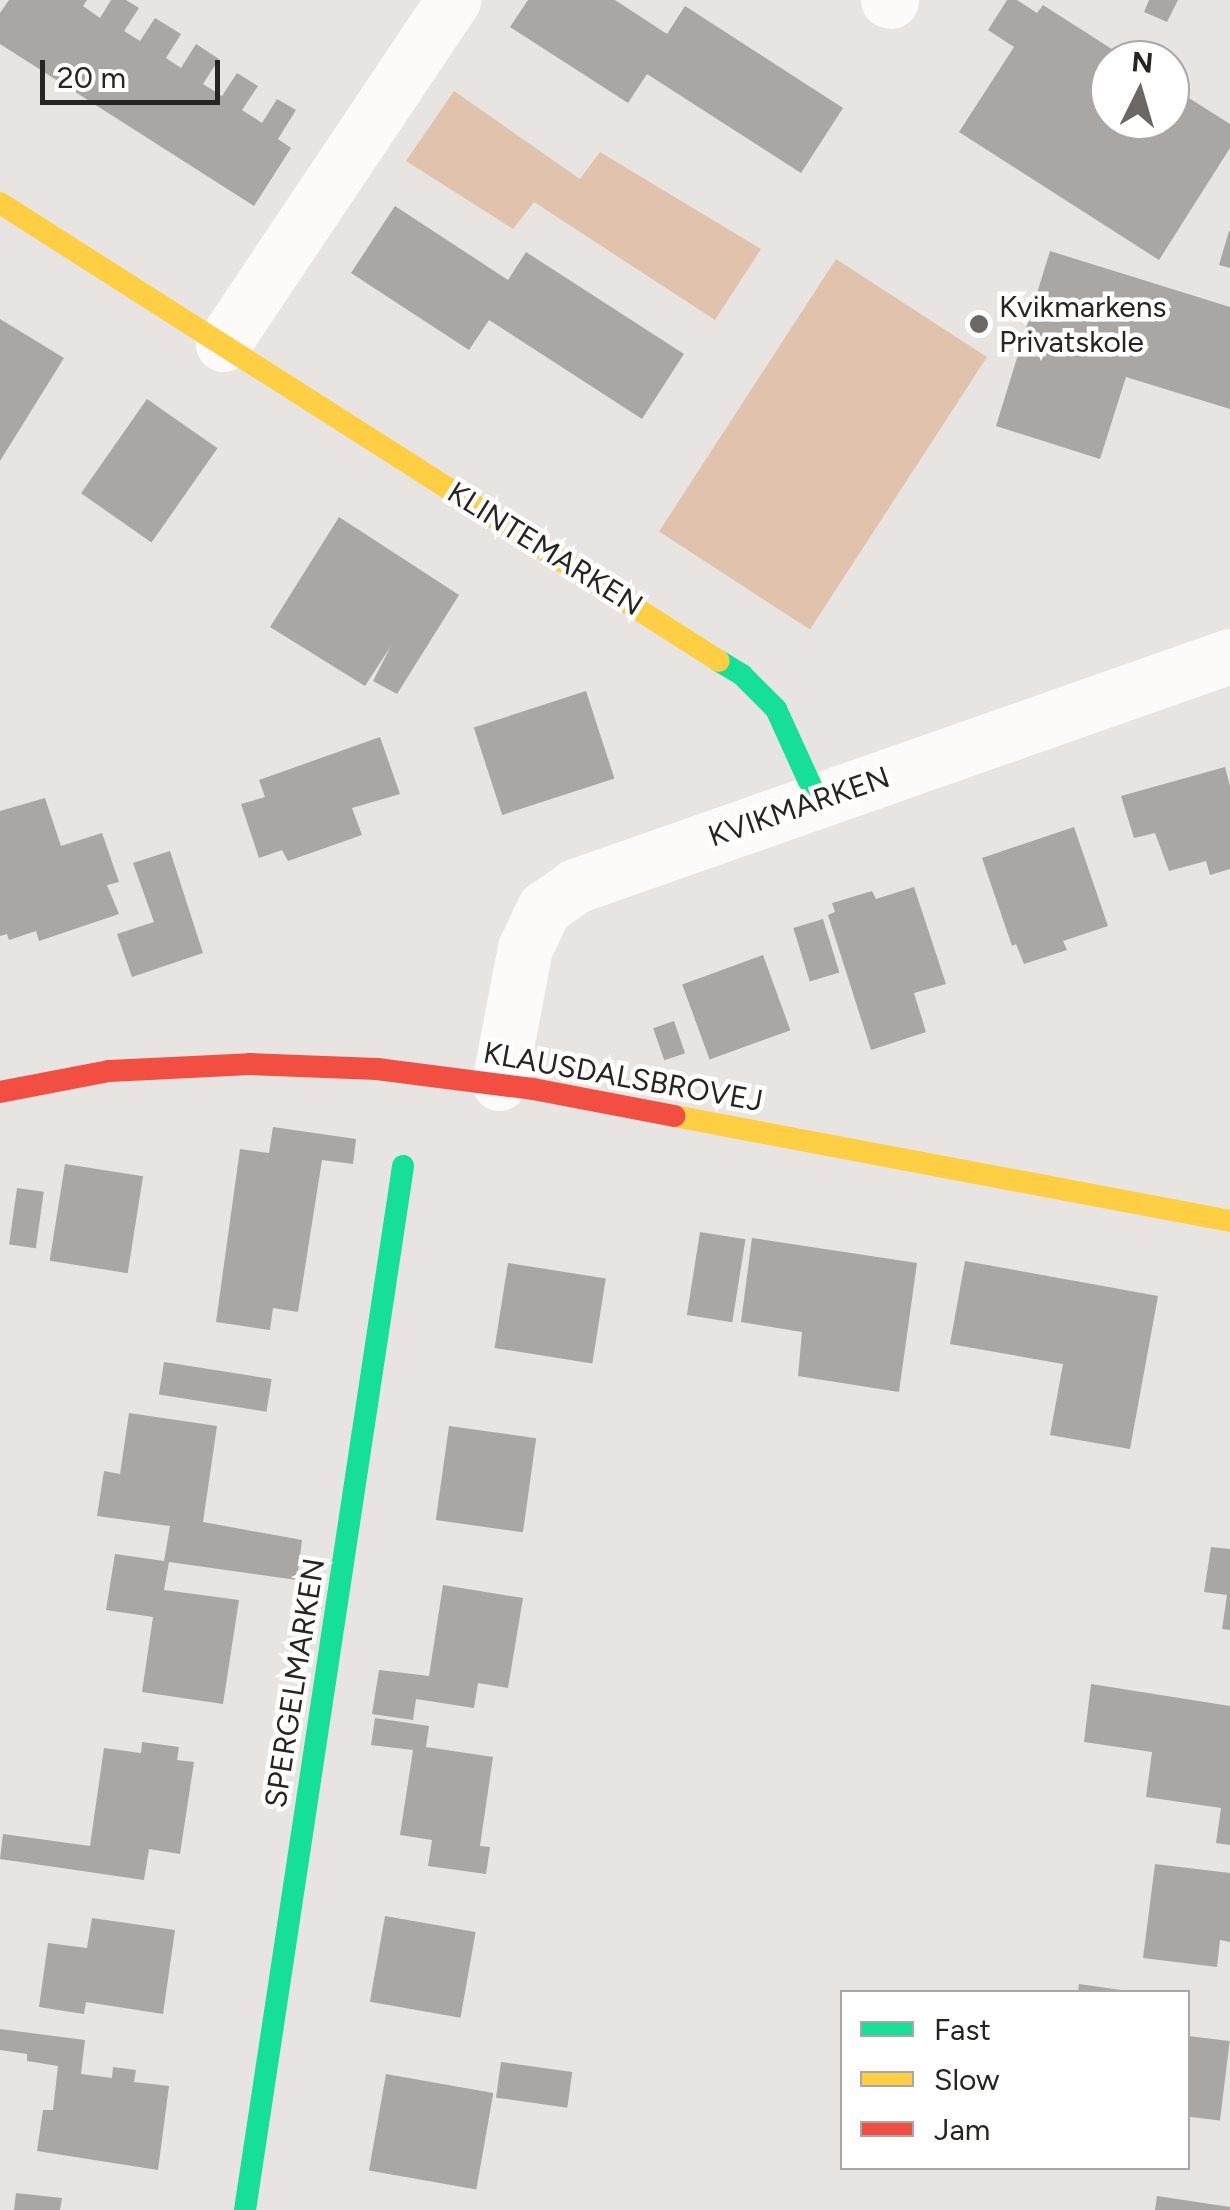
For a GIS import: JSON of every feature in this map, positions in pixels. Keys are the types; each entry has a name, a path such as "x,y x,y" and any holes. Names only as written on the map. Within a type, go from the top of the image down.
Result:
{"street":[{"path":"223,344 453,0"},
{"name":"KLINTEMARKEN","path":"0,203 742,675 776,709 818,801"},
{"name":"KVIKMARKEN","path":"498,1083 525,948 544,908 575,886 1230,656"},
{"name":"KLAUSDALSBROVEJ","path":"0,1092 109,1071 250,1064 377,1068 498,1083 1230,1220"},
{"name":"SPERGELMARKEN","path":"245,2210 403,1166"}],"shaded area":[{"path":"454,91 580,179 600,152 761,249 715,320 534,202 513,229 406,161"},
{"path":"836,259 987,357 810,630 659,532"}],"building":[{"path":"9,0 87,0 83,6 100,18 111,0 126,0 139,8 124,31 140,41 155,18 181,34 166,58 181,68 196,44 219,59 203,84 222,96 237,73 258,86 242,110 262,123 277,99 296,110 278,139 291,148 254,206 0,44 0,13"},
{"path":"528,0 615,0 667,34 685,6 843,108 801,173 647,74 628,103 510,27"},
{"path":"1007,0 1017,0 1037,13 1043,5 1098,40 1090,40 1090,140 1190,140 1190,99 1230,124 1230,148 1159,260 959,132 1014,47 988,30"},
{"path":"1149,0 1178,0 1167,22 1144,12"},
{"path":"395,206 508,280 526,252 684,354 642,419 489,320 469,350 351,273"},
{"path":"1230,231 1230,268 1219,265"},
{"path":"1050,251 1230,307 1230,409 1126,377 1100,459 996,426"},
{"path":"0,319 64,358 0,461"},
{"path":"147,399 217,448 151,543 81,493"},
{"path":"339,517 459,595 397,694 373,681 391,646 365,686 270,627"},
{"path":"586,691 614,778 502,815 474,727"},
{"path":"380,737 400,794 352,808 362,835 288,861 282,850 259,858 241,804 265,797 259,780"},
{"path":"1225,767 1230,786 1230,869 1210,875 1206,861 1169,871 1155,833 1134,838 1121,796"},
{"path":"45,798 61,846 102,833 119,882 107,885 119,914 39,941 36,931 9,940 7,934 0,936 0,811"},
{"path":"1074,827 1108,926 1063,941 1067,950 1024,964 1016,944 1012,946 982,858"},
{"path":"170,851 203,953 132,977 117,934 154,922 133,863"},
{"path":"914,887 946,984 914,993 926,1032 871,1050 828,915 835,912 832,903 872,891 876,899"},
{"path":"823,919 839,973 810,982 793,928"},
{"path":"763,955 790,1030 710,1060 682,984"},
{"path":"674,1021 685,1053 664,1060 653,1028"},
{"path":"273,1127 356,1139 353,1164 322,1160 298,1312 273,1308 270,1330 216,1322 240,1149 269,1153"},
{"path":"65,1164 143,1176 128,1273 50,1261"},
{"path":"17,1188 44,1192 36,1248 9,1244"},
{"path":"700,1232 745,1239 732,1322 687,1315"},
{"path":"752,1238 917,1263 899,1392 798,1376 802,1332 741,1322"},
{"path":"965,1261 1158,1296 1130,1449 1050,1435 1063,1364 950,1344"},
{"path":"508,1263 606,1278 592,1363 495,1348"},
{"path":"164,1362 272,1379 266,1412 159,1395"},
{"path":"129,1413 217,1426 203,1522 302,1540 297,1580 169,1562 164,1590 239,1600 223,1704 142,1692 153,1617 106,1610 115,1554 164,1561 170,1526 97,1516 104,1471 120,1474"},
{"path":"449,1426 536,1438 523,1532 436,1520"},
{"path":"1211,1547 1230,1549 1230,1630 1222,1629 1227,1595 1204,1592"},
{"path":"443,1585 523,1598 508,1688 478,1683 474,1708 416,1699 413,1720 372,1714 379,1670 429,1676"},
{"path":"1091,1684 1230,1706 1230,1845 1216,1843 1221,1808 1146,1797 1152,1752 1084,1742"},
{"path":"375,1718 429,1726 426,1747 493,1757 480,1846 490,1847 486,1874 428,1866 432,1840 400,1835 413,1750 371,1745"},
{"path":"142,1742 179,1747 177,1760 194,1762 180,1854 149,1849 144,1880 0,1859 3,1834 90,1846 104,1748 141,1753"},
{"path":"1155,1864 1230,1873 1230,1942 1220,1940 1217,1967 1143,1958"},
{"path":"385,1916 476,1932 460,2018 370,2002"},
{"path":"92,1918 175,1930 163,2014 86,2002 84,2014 39,2007 48,1943 87,1948"},
{"path":"1079,1984 1121,1990 1078,1990"},
{"path":"0,2029 85,2040 81,2074 112,2078 113,2067 136,2070 134,2082 169,2086 158,2170 37,2151 43,2110 53,2110 58,2066 27,2061 27,2054 0,2050"},
{"path":"1190,2036 1230,2041 1220,2121 1190,2117"},
{"path":"501,2062 572,2072 567,2108 496,2098"},
{"path":"386,2074 493,2093 476,2189 369,2171"},
{"path":"16,2193 62,2198 60,2210 14,2210"},
{"path":"1157,2196 1230,2207 1230,2210 1155,2210"}],"traffic: fast":[{"path":"719,661 742,675 776,709 818,801"},
{"path":"245,2210 403,1166"}],"traffic: slow":[{"path":"0,203 719,661"},
{"path":"674,1116 1230,1221"}],"traffic: jam":[{"path":"0,1092 109,1071 250,1064 377,1069 533,1089 674,1116"}],"place":[{"name":"Kvikmarkens Privatskole","path":"979,324"}]}
